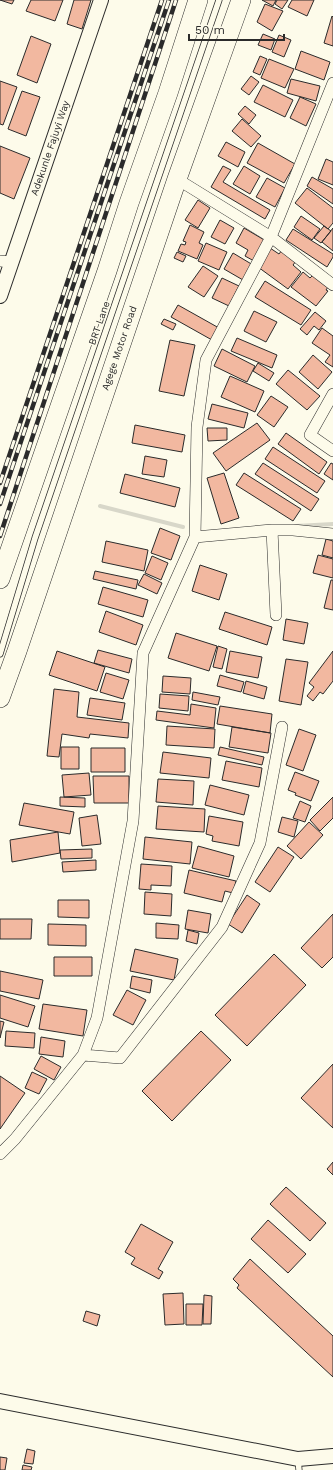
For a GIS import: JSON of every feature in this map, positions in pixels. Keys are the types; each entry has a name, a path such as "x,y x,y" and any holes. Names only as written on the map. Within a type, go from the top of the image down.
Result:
{"highway":[{"path":"0,579 168,93 198,0"},
{"name":"Agege Motor Road","path":"0,698 20,643 176,179 241,0"}],"street":[{"name":"Adekunle Fajuyi Way","path":"0,296 6,262 101,0"},
{"path":"0,1154 15,1139 83,1055 97,1018 133,821 143,653 195,537 196,427 206,360 271,237 333,83"},
{"path":"176,179 271,237 333,285"},
{"path":"333,394 310,435 333,450"},
{"path":"195,537 272,530 293,530 333,534"},
{"path":"272,530 276,615"},
{"path":"83,1055 120,1058 222,927 260,843 282,727"},
{"path":"0,1401 299,1465 333,1456"}],"lane":[{"name":"BRT Lane","path":"0,654 38,530 219,0"}],"building":[{"path":"0,0 14,0 12,4"},
{"path":"31,0 63,0 55,21 26,11"},
{"path":"74,0 91,0 82,29 67,24"},
{"path":"262,0 276,0 273,6"},
{"path":"277,0 288,0 282,9 275,4"},
{"path":"292,0 314,0 307,16 288,7"},
{"path":"265,4 283,11 272,31 257,22"},
{"path":"332,16 333,17 333,46 324,43"},
{"path":"263,34 275,39 271,50 258,45"},
{"path":"279,35 291,40 284,57 272,52"},
{"path":"31,36 51,44 37,83 17,75"},
{"path":"301,51 330,62 324,80 295,69"},
{"path":"260,56 267,59 260,75 253,72"},
{"path":"269,59 294,69 285,88 261,78"},
{"path":"251,76 259,82 249,95 241,89"},
{"path":"291,79 320,86 316,101 287,93"},
{"path":"0,81 17,87 3,125 0,124"},
{"path":"263,85 293,100 285,117 254,102"},
{"path":"22,91 40,97 26,136 8,129"},
{"path":"300,97 316,104 306,126 290,118"},
{"path":"245,106 256,115 249,124 238,114"},
{"path":"242,119 261,136 251,147 232,131"},
{"path":"226,142 245,152 238,167 218,156"},
{"path":"258,143 295,164 284,183 247,163"},
{"path":"0,146 30,158 14,199 0,193"},
{"path":"326,159 333,162 333,185 318,179"},
{"path":"223,166 231,170 223,182 270,210 265,219 211,187"},
{"path":"244,166 260,176 250,194 233,184"},
{"path":"312,177 333,189 333,204 307,186"},
{"path":"267,178 285,188 275,207 256,197"},
{"path":"307,188 333,208 333,223 328,229 295,203"},
{"path":"198,200 210,208 198,228 185,220"},
{"path":"301,216 320,229 312,240 294,227"},
{"path":"220,220 234,228 225,244 211,237"},
{"path":"190,225 204,232 199,243 203,245 197,259 178,251 181,244 185,245 186,242 183,241"},
{"path":"324,226 331,231 321,243 314,238"},
{"path":"244,228 266,241 254,261 245,256 248,250 236,243"},
{"path":"333,228 333,251 322,242"},
{"path":"293,229 333,254 333,257 327,267 286,240"},
{"path":"206,243 227,252 219,270 198,261"},
{"path":"270,248 279,254 282,250 296,261 293,265 301,272 288,289 258,267"},
{"path":"177,252 186,256 183,262 174,258"},
{"path":"233,253 253,265 243,280 224,269"},
{"path":"203,266 218,276 204,297 188,287"},
{"path":"303,272 310,278 313,275 328,287 326,290 328,291 316,306 291,287"},
{"path":"222,278 239,286 229,306 212,298"},
{"path":"265,281 311,310 301,325 255,297"},
{"path":"178,305 219,328 212,340 171,317"},
{"path":"254,311 277,322 266,342 244,331"},
{"path":"315,312 326,321 319,330 314,326 307,335 300,329"},
{"path":"164,319 176,324 173,330 161,324"},
{"path":"322,328 333,336 333,367 325,362 330,355 312,343"},
{"path":"237,338 277,355 272,368 231,351"},
{"path":"170,340 195,345 184,396 159,391"},
{"path":"222,349 255,366 247,382 214,366"},
{"path":"313,355 332,372 318,389 299,372"},
{"path":"258,363 274,373 269,381 253,371"},
{"path":"288,370 320,396 307,410 276,384"},
{"path":"230,376 264,391 255,412 221,397"},
{"path":"271,396 288,407 274,427 257,415"},
{"path":"212,404 248,413 244,428 208,419"},
{"path":"257,423 270,440 226,471 213,453"},
{"path":"135,425 185,435 182,452 132,443"},
{"path":"207,428 227,428 227,440 208,441"},
{"path":"286,433 327,462 319,474 278,444"},
{"path":"273,447 325,481 317,493 265,459"},
{"path":"145,456 167,460 164,477 142,474"},
{"path":"263,463 319,499 311,511 255,474"},
{"path":"331,463 333,464 333,480 324,474"},
{"path":"224,473 239,518 221,524 207,478"},
{"path":"244,473 301,509 293,521 236,485"},
{"path":"125,474 180,488 175,507 120,493"},
{"path":"160,528 180,536 171,560 151,553"},
{"path":"326,539 333,541 333,558 322,555"},
{"path":"106,541 148,550 144,571 102,562"},
{"path":"318,555 333,559 333,578 313,573"},
{"path":"152,556 168,563 161,580 145,573"},
{"path":"200,565 227,574 219,600 192,591"},
{"path":"95,571 138,580 136,589 93,579"},
{"path":"144,574 162,583 157,594 138,585"},
{"path":"331,580 333,580 333,610 324,608"},
{"path":"103,587 148,600 143,617 98,604"},
{"path":"106,611 143,625 136,645 99,632"},
{"path":"225,612 272,627 267,645 219,629"},
{"path":"286,619 308,623 304,644 283,640"},
{"path":"176,633 217,646 209,671 168,658"},
{"path":"218,646 227,649 222,669 213,667"},
{"path":"98,650 132,659 129,673 94,663"},
{"path":"57,651 105,667 97,691 49,675"},
{"path":"230,651 262,657 258,678 226,672"},
{"path":"333,651 333,681 323,694 320,692 313,701 307,696 314,687 309,683"},
{"path":"286,659 308,662 301,705 279,701"},
{"path":"106,673 129,680 123,699 100,692"},
{"path":"220,675 244,682 241,692 217,686"},
{"path":"163,676 191,678 190,694 162,692"},
{"path":"246,681 267,687 264,699 243,693"},
{"path":"54,689 79,692 77,717 129,723 128,738 90,734 89,738 62,734 59,757 47,756"},
{"path":"193,692 220,697 218,705 192,700"},
{"path":"160,694 189,696 188,711 159,708"},
{"path":"90,698 125,703 122,720 87,715"},
{"path":"191,704 216,708 214,728 156,720 157,711 190,715"},
{"path":"220,706 272,714 270,733 217,724"},
{"path":"167,726 215,729 214,748 166,745"},
{"path":"232,727 271,733 268,753 229,747"},
{"path":"299,729 316,735 303,771 286,765"},
{"path":"61,747 79,747 79,769 61,769"},
{"path":"220,747 264,757 262,765 218,755"},
{"path":"91,748 125,748 125,772 91,772"},
{"path":"163,752 211,758 209,778 160,773"},
{"path":"226,761 262,768 259,787 222,780"},
{"path":"295,772 319,781 311,801 295,795 296,793 288,790"},
{"path":"89,773 91,795 64,797 62,775"},
{"path":"93,776 129,776 129,803 94,803"},
{"path":"158,779 194,781 193,805 156,802"},
{"path":"210,785 249,795 244,815 205,805"},
{"path":"60,797 85,798 85,807 60,806"},
{"path":"333,797 333,818 320,831 310,820"},
{"path":"300,801 311,806 305,822 293,818"},
{"path":"24,803 74,812 70,834 19,825"},
{"path":"158,806 205,809 204,832 156,829"},
{"path":"97,815 101,844 82,846 79,818"},
{"path":"209,816 243,822 239,846 212,841 213,836 206,834"},
{"path":"282,817 298,821 294,837 278,832"},
{"path":"309,822 323,835 301,859 287,846"},
{"path":"58,832 60,853 12,862 10,840"},
{"path":"145,837 192,842 190,864 143,859"},
{"path":"198,846 234,856 229,877 192,868"},
{"path":"278,847 294,857 270,892 255,882"},
{"path":"92,849 92,858 61,859 60,850"},
{"path":"96,860 96,870 63,872 62,862"},
{"path":"141,864 172,866 171,886 151,885 151,890 139,889"},
{"path":"189,870 236,881 233,893 225,891 222,902 184,893"},
{"path":"145,892 172,894 171,916 144,914"},
{"path":"247,895 260,904 242,933 228,924"},
{"path":"58,900 89,900 89,918 58,917"},
{"path":"188,910 211,914 208,933 185,929"},
{"path":"333,914 333,957 322,968 301,948"},
{"path":"0,919 32,919 31,939 0,939"},
{"path":"156,923 179,925 178,939 156,938"},
{"path":"48,924 86,925 86,946 48,945"},
{"path":"188,930 199,933 197,944 186,941"},
{"path":"135,949 178,959 174,980 130,971"},
{"path":"274,954 306,985 247,1046 215,1015"},
{"path":"54,957 92,957 92,976 54,976"},
{"path":"0,971 43,980 39,999 0,991"},
{"path":"132,976 152,980 150,993 130,988"},
{"path":"127,990 146,1000 133,1025 113,1015"},
{"path":"0,995 35,1006 28,1027 0,1018"},
{"path":"43,1004 87,1010 83,1036 39,1029"},
{"path":"0,1021 4,1022 0,1038"},
{"path":"6,1031 35,1033 34,1048 5,1046"},
{"path":"201,1031 231,1060 172,1121 142,1091"},
{"path":"41,1037 65,1041 63,1057 39,1054"},
{"path":"41,1056 61,1067 54,1080 34,1069"},
{"path":"333,1064 333,1128 301,1098"},
{"path":"32,1072 47,1079 39,1094 25,1088"},
{"path":"0,1076 25,1093 0,1129"},
{"path":"333,1162 333,1175 327,1169"},
{"path":"286,1187 326,1223 310,1241 270,1204"},
{"path":"268,1220 306,1254 288,1273 251,1239"},
{"path":"141,1224 173,1242 158,1269 163,1272 159,1279 131,1264 135,1258 125,1252"},
{"path":"250,1259 333,1336 333,1377 237,1288 239,1285 233,1279"},
{"path":"183,1293 184,1324 165,1325 163,1294"},
{"path":"204,1295 212,1296 211,1324 203,1324"},
{"path":"186,1304 203,1304 202,1325 186,1325"},
{"path":"86,1311 100,1315 97,1326 83,1321"},
{"path":"27,1449 35,1451 33,1464 24,1463"},
{"path":"0,1457 7,1458 5,1470 0,1470"},
{"path":"23,1465 32,1467 31,1470 22,1470"}],"waterway":[{"path":"100,506 183,527"},
{"path":"296,526 333,524"}],"railway":[{"path":"0,483 162,0"},
{"path":"0,504 169,0"},
{"path":"0,536 176,0"}]}
